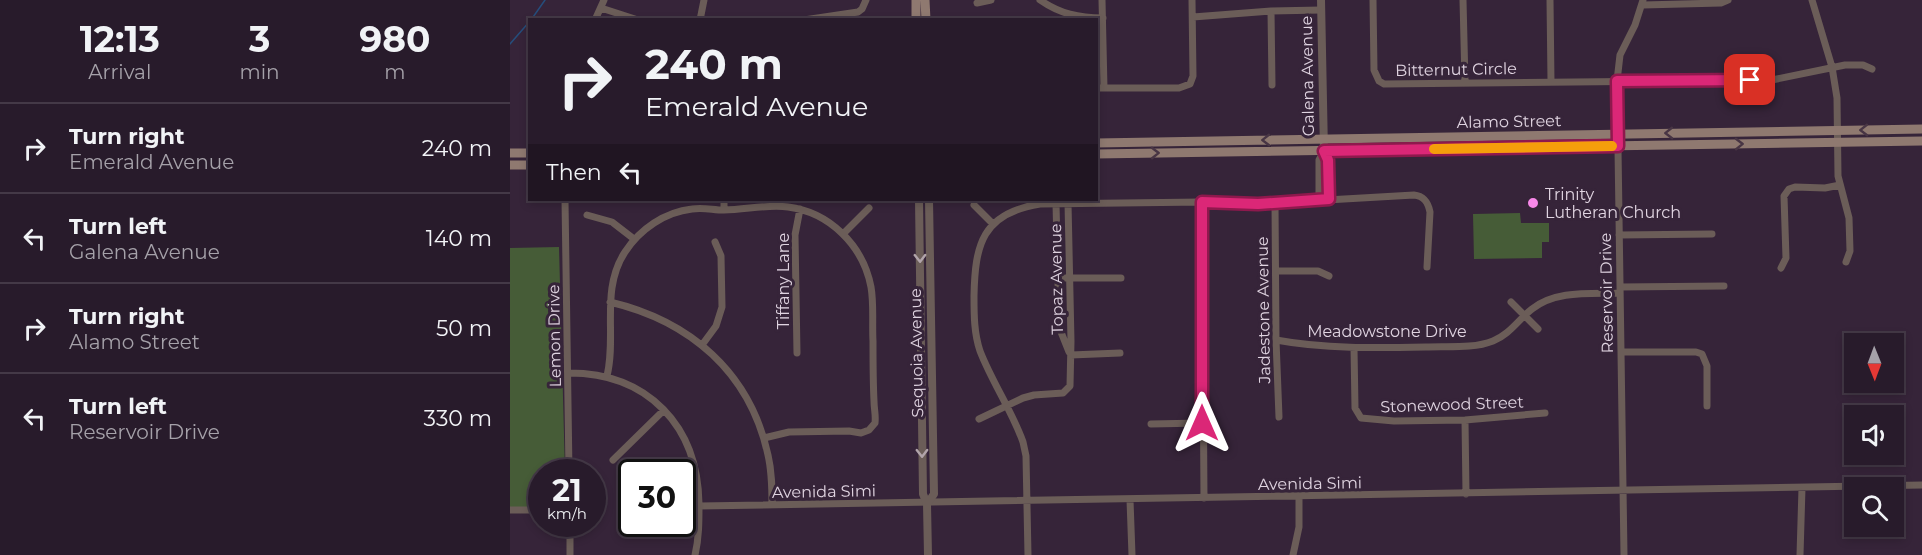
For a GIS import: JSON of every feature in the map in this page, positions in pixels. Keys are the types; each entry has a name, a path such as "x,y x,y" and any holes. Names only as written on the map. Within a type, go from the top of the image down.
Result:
{"main road":[{"path":"916,0 916,18"},
{"path":"926,0 926,18"},
{"name":"Alamo Street","path":"1098,143 1922,129"},
{"name":"Alamo Street","path":"1098,154 1922,141"},
{"path":"510,153 528,153"},
{"path":"510,165 528,165"}],"street":[{"path":"596,18 604,0"},
{"path":"700,18 704,0"},
{"path":"830,18 858,12 866,0"},
{"path":"976,3 991,0"},
{"path":"1040,0 1058,11 1074,16 1103,18"},
{"path":"1102,0 1100,88 1179,88 1190,84 1193,76 1192,0"},
{"name":"Galena Avenue","path":"1321,0 1324,151 1328,160 1329,199"},
{"name":"Bitternut Circle","path":"1374,0 1374,70 1378,81 1390,84 1772,80 1855,64 1872,69"},
{"path":"1463,0 1465,82"},
{"path":"1550,0 1551,81"},
{"path":"1643,2 1721,3 1728,0"},
{"path":"1812,0 1832,67 1837,98 1840,185 1849,218 1850,251 1846,262"},
{"name":"Reservoir Drive","path":"1624,555 1617,81 1620,55 1635,25 1643,2"},
{"path":"601,8 632,18"},
{"path":"1193,17 1321,10"},
{"path":"1271,11 1272,85"},
{"name":"Galena Avenue","path":"1319,200 1319,160 1324,151"},
{"path":"1781,268 1786,258 1784,196 1795,187 1825,188 1840,185"},
{"path":"1028,555 1026,456 1023,442 981,353 974,324 976,260 982,241 993,224 1025,207 1068,203 1258,204 1414,195 1423,197 1429,204 1427,267"},
{"name":"Lemon Drive","path":"565,201 569,459"},
{"path":"724,201 724,210"},
{"name":"Sequoia Avenue","path":"919,201 923,494 927,504 928,555"},
{"name":"Sequoia Avenue","path":"927,504 934,494 929,201"},
{"path":"1202,202 1204,498"},
{"name":"Jadestone Avenue","path":"1275,202 1279,417"},
{"name":"Topaz Avenue","path":"979,419 1034,395 1058,394 1067,390 1071,381 1068,203"},
{"name":"Topaz Avenue","path":"1056,204 1060,332 1071,355"},
{"path":"974,205 993,224"},
{"path":"607,376 610,356 612,286 617,268 634,239 652,224 674,213 694,208 724,210 778,206 800,209 824,219 843,234 861,257 871,288 875,423 869,430 861,433 849,431 789,432 764,438"},
{"path":"843,234 869,208"},
{"name":"Tiffany Lane","path":"797,353 795,235 800,209"},
{"path":"587,215 612,222 634,239"},
{"path":"1619,235 1712,234"},
{"path":"702,345 716,326 722,307 721,256 716,243"},
{"path":"1276,271 1318,271 1329,276"},
{"path":"1058,278 1121,278"},
{"name":"Meadowstone Drive","path":"1276,340 1316,346 1354,348 1480,345 1505,335 1541,303 1560,296 1620,290 1724,286"},
{"path":"610,302 658,317 680,329 721,363 739,386 764,438 771,471 772,505"},
{"path":"1511,302 1538,329"},
{"name":"Stonewood Street","path":"1354,348 1355,408 1361,418 1394,421 1465,420 1545,414"},
{"path":"1621,352 1696,352 1702,354 1707,366 1707,406"},
{"path":"1071,355 1120,353"},
{"path":"569,373 607,376 638,389 664,410 680,430 691,453 698,477 698,537 695,555"},
{"path":"613,460 664,410"},
{"path":"1465,420 1466,494"},
{"path":"1152,424 1202,423"},
{"name":"Avenida Simi","path":"699,507 1922,485"},
{"path":"1800,555 1802,488"},
{"path":"1293,555 1299,527 1299,497"},
{"path":"1130,500 1132,555"},
{"path":"510,510 528,510"},
{"path":"570,537 570,555"}],"green space":[{"path":"1520,213 1521,223 1549,223 1549,242 1542,242 1542,258 1474,259 1473,214"},
{"path":"559,247 565,459 528,459 528,507 510,507 510,248"}],"waterway":[{"path":"532,18 545,0"},
{"path":"510,44 528,23"}],"slow traffic":[{"path":"1434,149 1612,146"}],"place":[{"name":"Trinity Lutheran Church","path":"1533,203"}],"route":[{"path":"1202,423 1202,202 1258,204 1329,199 1328,160 1324,151 1618,146 1617,81 1750,80"}]}
